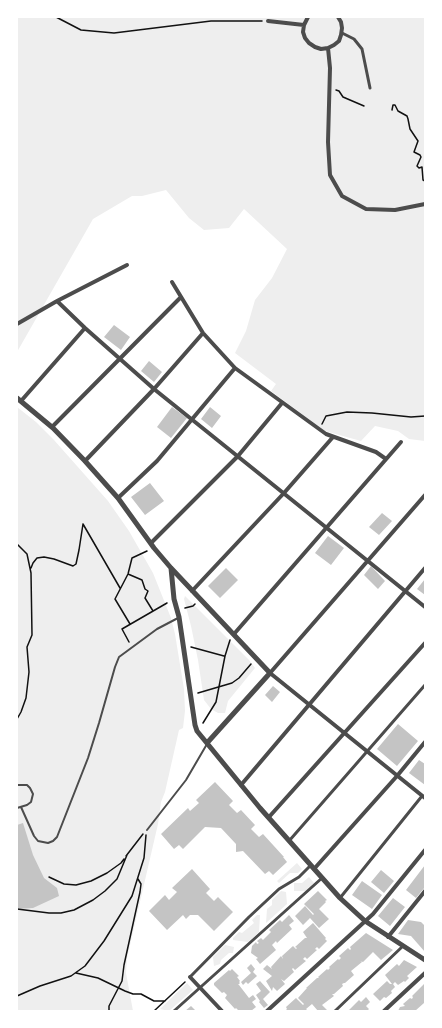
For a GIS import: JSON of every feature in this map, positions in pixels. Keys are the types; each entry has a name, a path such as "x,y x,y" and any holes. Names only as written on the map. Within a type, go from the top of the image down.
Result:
{"street":[{"path":"308,17 304,25 303,32 305,38 314,47 321,49 328,48 339,41 342,33 341,22 338,17"},
{"path":"268,21 304,25"},
{"path":"342,33 354,39 362,49 370,88"},
{"path":"328,48 330,68 328,142 330,175 342,196 366,209 395,210 425,204"},
{"path":"17,324 57,301 127,265"},
{"path":"172,282 203,333 235,368 319,430 333,437 376,452 386,459"},
{"path":"52,427 181,297"},
{"path":"57,301 85,328 154,388 425,607"},
{"path":"85,328 19,399 52,427 85,461 118,498 171,568 270,674 424,797 340,898"},
{"path":"85,461 154,388 203,333"},
{"path":"118,498 157,461 235,368"},
{"path":"153,546 238,456 282,403"},
{"path":"192,591 284,494 333,437"},
{"path":"233,633 401,442"},
{"path":"207,744 270,674 425,495"},
{"path":"171,568 174,599 184,644 190,695 197,731 241,785 340,898 365,921 425,960"},
{"path":"241,785 425,568"},
{"path":"269,817 425,643"},
{"path":"289,841 425,684"},
{"path":"222,1011 190,977 279,889 312,867 397,776 425,742"},
{"path":"267,1011 373,914 425,850"},
{"path":"174,1011 265,931 322,878"},
{"path":"388,937 425,890"},
{"path":"335,1011 404,946"},
{"path":"384,1011 425,973"}],"lane":[{"path":"21,807 34,836 38,841 48,843 57,837 97,730 114,667 119,657 157,629 179,617"},
{"path":"147,830 186,780 207,744"},
{"path":"17,785 27,785 33,794 30,802 17,808"}],"path":[{"path":"56,17 81,30 114,33 211,21 268,21"},
{"path":"330,87 339,91 343,97 364,106"},
{"path":"392,110 393,105 395,105 398,111 407,116 410,128 418,141 414,152 421,157 418,167 422,167 423,180 425,181"},
{"path":"319,430 326,416 347,412 372,412 411,417 425,416"},
{"path":"30,570 37,558 44,557 73,566 76,564 80,550 83,524 120,589"},
{"path":"17,544 27,554 30,570 32,635 27,647 29,672 26,698 17,719"},
{"path":"130,624 115,599 128,574 132,558 153,546"},
{"path":"128,574 142,580 145,589 148,591 146,598 154,611"},
{"path":"132,648 122,629 174,599"},
{"path":"197,731 216,702 225,656 233,633"},
{"path":"184,644 225,656"},
{"path":"190,695 232,682 239,678 256,658"},
{"path":"49,876 64,884 76,885 91,881 112,870 121,863 147,830"},
{"path":"17,996 40,986 71,976 85,966 104,941 132,896 144,858 147,830"},
{"path":"17,909 49,913 61,913 74,910 93,900 117,879 127,856"},
{"path":"108,1011 109,1006 122,982 124,965 140,892 141,884 138,878"},
{"path":"76,973 98,978 132,994 140,994 154,1001 165,1001"},
{"path":"154,1011 190,977"}],"shaded area":[{"path":"17,17 425,17 425,441 409,439 398,431 375,426 361,441 325,431 271,391 276,384 235,353 246,331 255,300 272,278 287,249 244,209 229,228 204,230 189,218 166,190 142,196 132,196 93,219 17,352"},
{"path":"17,407 36,422 54,440 108,501 129,531 153,573 171,618 175,634 184,689 185,711 183,728 179,730 165,792 161,802 158,824 127,958 126,973 133,1011 17,1011"},
{"path":"185,596 249,660 255,668 228,701 225,713 218,713 211,709 204,700 198,660 184,599"},
{"path":"297,863 302,869 298,873 290,873 279,883 277,881"},
{"path":"309,877 314,883 305,891 294,891 294,883 302,883"},
{"path":"281,891 286,892 287,904 266,923 267,909 272,905 272,900"},
{"path":"257,915 260,915 259,932 248,942 233,940 239,932 242,933 254,923 252,920"},
{"path":"225,945 234,947 233,953 229,953 221,960 220,964 214,966 213,957"},
{"path":"187,983 193,990 169,1011 160,1009"}],"building":[{"path":"114,325 130,337 121,350 104,337"},
{"path":"149,361 162,372 154,382 141,371"},
{"path":"172,407 187,418 171,438 157,427"},
{"path":"210,407 221,416 212,428 201,419"},
{"path":"150,483 164,501 145,515 131,497"},
{"path":"382,513 392,521 379,535 369,527"},
{"path":"328,536 344,548 331,565 315,553"},
{"path":"371,566 385,581 378,589 364,575"},
{"path":"226,568 238,580 220,598 208,586"},
{"path":"425,579 425,595 417,589"},
{"path":"273,686 280,692 272,702 265,695"},
{"path":"398,724 418,741 397,766 377,749"},
{"path":"419,760 425,764 425,785 409,773"},
{"path":"215,782 233,801 229,805 237,813 241,810 255,825 251,829 259,837 263,834 284,857 287,862 273,875 269,871 265,874 243,851 236,852 236,844 221,828 205,827 183,849 179,845 174,849 161,834 188,808 190,811 199,803 196,800"},
{"path":"23,823 33,855 44,878 57,888 59,896 33,908 17,909 17,825"},
{"path":"425,865 425,887 416,898 406,890"},
{"path":"192,869 210,889 206,893 214,901 218,897 233,912 214,931 198,915 190,915 186,919 183,915 167,930 149,911 165,895 169,900 177,892 172,888"},
{"path":"381,870 394,881 384,893 371,882"},
{"path":"362,881 382,895 372,909 352,895"},
{"path":"318,891 327,900 319,909 329,919 319,928 310,918 303,925 295,916 305,906 313,915 314,914 304,904"},
{"path":"393,898 405,907 390,926 378,916"},
{"path":"289,915 294,921 289,925 292,929 277,943 276,941 272,945 276,950 260,964 256,959 258,958 251,953 252,946 256,942 257,944 259,943 257,941 261,938 263,940 271,932 269,930 280,920 282,922"},
{"path":"408,920 421,922 425,926 425,952 411,936 398,934"},
{"path":"313,923 327,941 319,949 317,947 315,949 317,950 307,959 305,957 303,959 306,961 295,970 293,968 292,969 294,972 284,981 281,979 285,984 277,991 273,987 272,991 266,981 272,976 263,969 267,965 272,969 271,967 281,956 283,959 282,956 293,946 296,949 297,948 295,947 307,938 303,932"},
{"path":"366,933 393,950 381,960 373,952 363,962 360,961 362,962 351,971 354,975 342,984 343,986 334,994 332,994 334,996 322,1005 327,1010 318,1011 312,1004 306,1009 308,1011 285,1011 287,1009 286,1007 296,998 303,1005 304,1004 298,998 306,988 317,978 319,978 318,977 327,969 328,970 330,968 329,967 338,959 339,960 341,958 339,956 348,948 350,950 350,947"},
{"path":"404,960 417,967 407,976 409,978 405,982 404,981 398,985 395,982 393,984 395,987 391,991 392,993 380,1001 373,994 387,981 392,984 385,975 397,964 399,966"},
{"path":"251,964 255,969 253,972 257,976 248,984 246,982 243,985 241,982 251,973 247,968"},
{"path":"232,969 239,976 237,977 240,981 238,985 249,998 253,995 256,999 252,1002 256,1007 251,1011 237,1011 238,1010 236,1008 235,1009 225,998 227,995 224,992 222,993 214,985 214,983"},
{"path":"260,981 270,992 263,999 268,1005 264,1008 256,995 261,991 256,984"},
{"path":"424,984 425,1004 424,1003 415,1011 398,1011 400,1007 405,1006 403,1004 410,998 412,999 412,996"},
{"path":"366,997 370,1002 366,1006 369,1009 367,1011 348,1011 359,1000 361,1002"},
{"path":"191,1006 195,1010 185,1011"}]}
